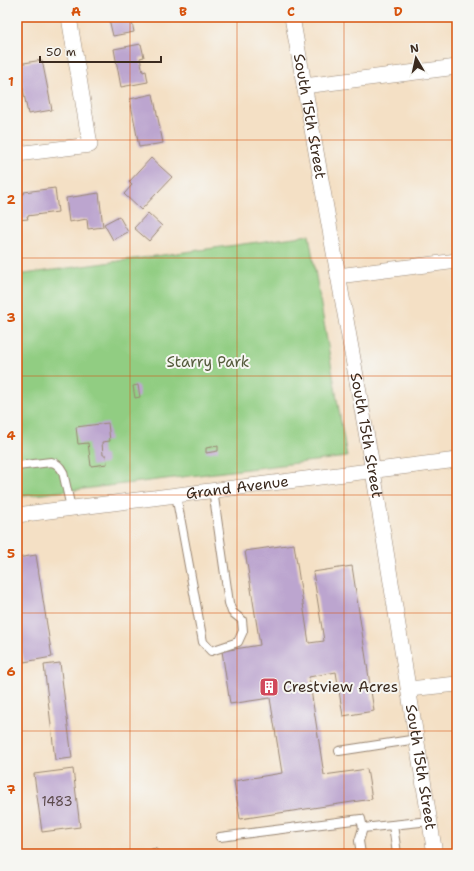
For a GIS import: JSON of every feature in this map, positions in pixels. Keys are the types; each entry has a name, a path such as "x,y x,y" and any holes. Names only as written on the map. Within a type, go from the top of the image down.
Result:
{"street":[{"path":"17,154 90,145 69,17"},
{"name":"South 15th Street","path":"292,17 373,471 435,854"},
{"path":"304,86 457,67"},
{"path":"338,276 457,261"},
{"name":"Grand Avenue","path":"17,514 457,460"},
{"path":"409,689 457,684"}],"lane":[{"path":"17,466 50,462 56,463 63,472 71,508"},
{"path":"176,495 203,642 211,650 238,642 243,631 242,620 232,612 229,603 213,490"},
{"path":"339,751 417,739"},
{"path":"220,837 362,819 363,828 359,841 361,854"},
{"path":"363,828 430,820"},
{"path":"393,825 397,854"}],"green space":[{"name":"Starry Park","path":"309,235 347,457 17,497 17,275"}],"building":[{"path":"107,17 131,17 134,32 113,36 109,19 107,19"},
{"path":"141,44 144,57 140,58 143,72 146,71 148,82 121,87 114,49"},
{"path":"42,60 52,110 28,114 18,64"},
{"path":"153,94 163,143 139,147 130,99"},
{"path":"151,158 172,177 141,210 124,194 132,185 129,182"},
{"path":"55,188 58,212 27,216 28,219 17,220 17,194"},
{"path":"99,193 103,227 88,229 87,219 69,222 66,198"},
{"path":"148,213 162,226 149,241 134,228"},
{"path":"119,216 128,232 113,240 104,224"},
{"path":"138,385 140,397 135,398 133,386"},
{"path":"108,423 110,441 102,442 103,455 106,455 107,464 91,466 88,443 78,444 76,427"},
{"path":"218,446 218,451 206,453 206,448"},
{"name":"Crestview Acres","path":"294,544 309,643 324,641 313,572 352,566 374,711 343,716 336,672 309,677 324,775 367,769 372,799 240,819 234,781 282,773 270,698 230,704 222,651 260,645 245,551"},
{"path":"36,555 52,657 24,662 20,642 17,642 17,628 20,627 17,609 17,558"},
{"path":"60,663 72,758 55,760 44,665"},
{"path":"73,769 80,827 42,832 34,774"}],"place":[{"name":"Crestview Acres","path":"269,687"}]}
